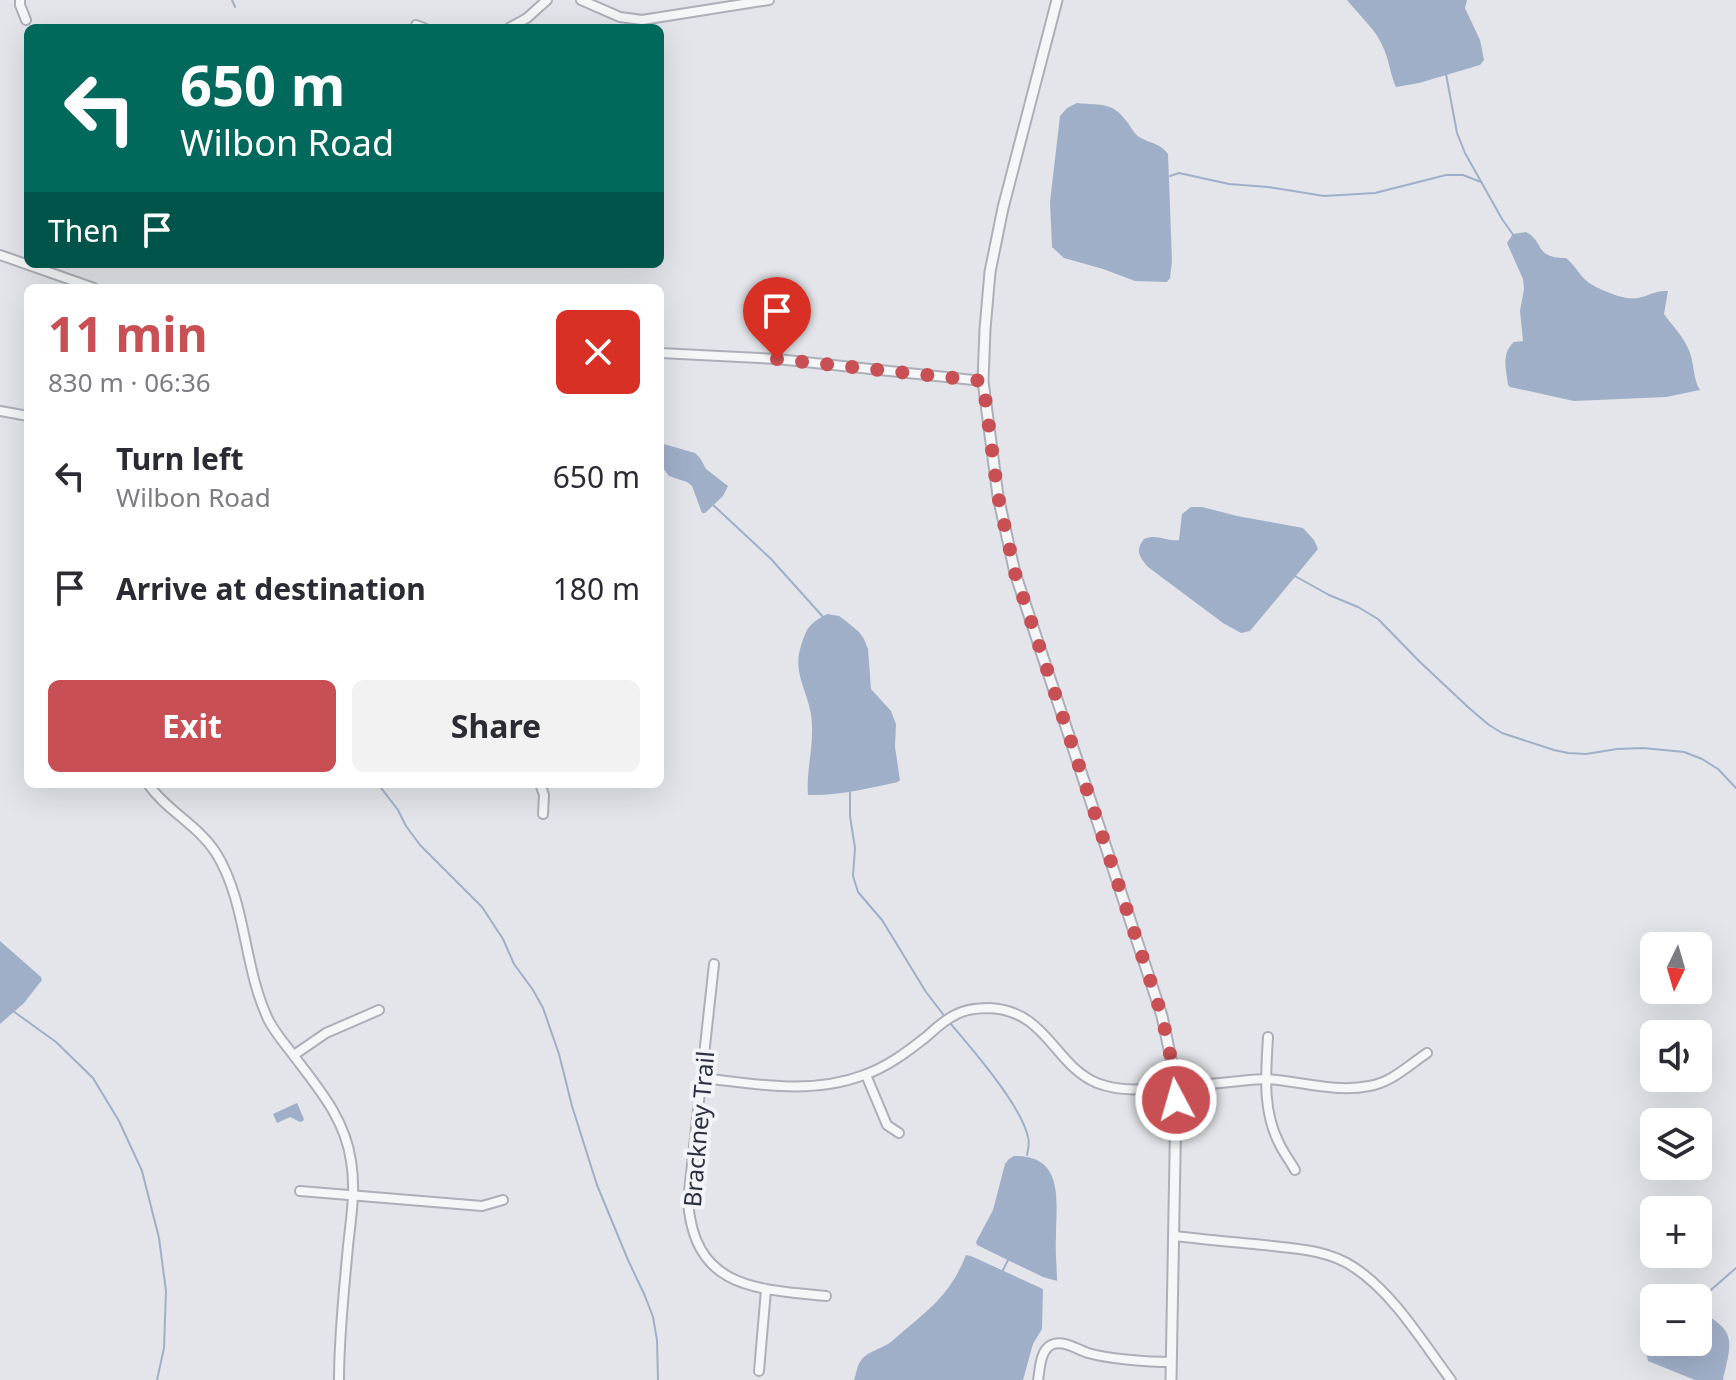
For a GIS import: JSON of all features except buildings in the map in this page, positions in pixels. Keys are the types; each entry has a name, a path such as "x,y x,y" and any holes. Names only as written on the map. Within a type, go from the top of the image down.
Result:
{"street":[{"path":"20,0 26,20"},
{"path":"516,24 547,0"},
{"path":"581,0 620,17 642,20 769,0"},
{"path":"1057,0 995,246 986,314 983,381 998,496 1015,573 1167,1037 1175,1086 1171,1380"},
{"path":"0,255 24,263"},
{"path":"37,268 83,284"},
{"path":"664,353 777,359 983,381"},
{"path":"0,411 24,415"},
{"path":"151,788 162,802 207,839 218,857 231,884 265,1012 277,1034 328,1100 342,1126 351,1158 353,1195 339,1380"},
{"path":"541,788 543,814"},
{"name":"Brackney Trail","path":"714,964 688,1201 691,1226 699,1246 711,1262 737,1282 766,1290 826,1296"},
{"path":"702,1078 804,1088 830,1085 866,1075 896,1059 955,1014 993,1008 1015,1014 1033,1024 1094,1082 1116,1089 1151,1090 1265,1079 1341,1088 1371,1086 1394,1076 1427,1053"},
{"path":"294,1055 326,1033 379,1010"},
{"path":"1268,1037 1265,1079 1268,1113 1278,1141 1295,1170"},
{"path":"866,1075 887,1125 899,1133"},
{"path":"300,1191 482,1206 503,1200"},
{"path":"1174,1236 1304,1250 1353,1266 1385,1293 1451,1380"},
{"path":"759,1371 766,1290"},
{"path":"1038,1380 1042,1356 1047,1347 1054,1344 1072,1346 1089,1353 1171,1362"}],"water":[{"path":"1347,0 1467,0 1465,8 1480,40 1484,60 1480,65 1396,87 1379,39"},
{"path":"1077,103 1112,108 1137,135 1168,154 1172,261 1167,282 1135,281 1064,258 1052,247 1050,202 1060,116"},
{"path":"1526,232 1544,252 1566,258 1588,282 1605,291 1632,298 1668,291 1664,314 1687,346 1700,390 1666,397 1574,401 1510,387 1505,362 1514,342 1523,341 1520,311 1524,289 1523,279 1507,243 1513,234"},
{"path":"664,444 695,453 706,469 728,486 723,496 702,513 692,486 669,476 664,469"},
{"path":"1191,507 1303,528 1314,540 1318,549 1250,631 1241,633 1223,623 1148,567 1140,557 1139,550 1144,539 1179,540 1182,514"},
{"path":"827,614 839,616 864,639 868,649 871,689 891,711 896,724 898,782 842,793 808,795 812,726 798,667 799,657 807,630"},
{"path":"0,941 42,980 24,1003 0,1024"},
{"path":"297,1103 303,1121 290,1117 277,1123 273,1114"},
{"path":"1014,1156 1042,1163 1054,1183 1057,1281 977,1245 993,1210 1005,1164"},
{"path":"966,1255 1043,1289 1042,1329 1033,1344 1023,1380 854,1380 863,1358 892,1341 944,1293"},
{"path":"1712,1319 1725,1331 1730,1345 1723,1380 1695,1380 1648,1361 1647,1356 1712,1356"}],"waterway":[{"path":"232,0 235,7"},
{"path":"1446,74 1457,133 1465,153 1514,236"},
{"path":"1170,176 1179,173 1229,184 1324,196 1375,193 1446,175 1463,175 1481,182"},
{"path":"711,503 771,559 824,618"},
{"path":"1293,575 1378,619 1469,708 1502,733 1568,753 1643,748 1684,752 1718,769 1736,788"},
{"path":"381,788 420,845 482,907 543,1008 597,1185 653,1317 658,1380"},
{"path":"850,790 855,848 853,876 858,892 882,920 926,992 946,1018"},
{"path":"13,1011 56,1042 93,1078 119,1121 142,1171 159,1238 166,1291 164,1348 157,1380"},
{"path":"950,1023 1016,1109 1029,1139 1027,1155"},
{"path":"1002,1272 1008,1260"},
{"path":"1712,1289 1736,1268"}],"route":[{"path":"777,359 983,381 1005,536 1162,1016 1174,1073 1176,1100"}]}
